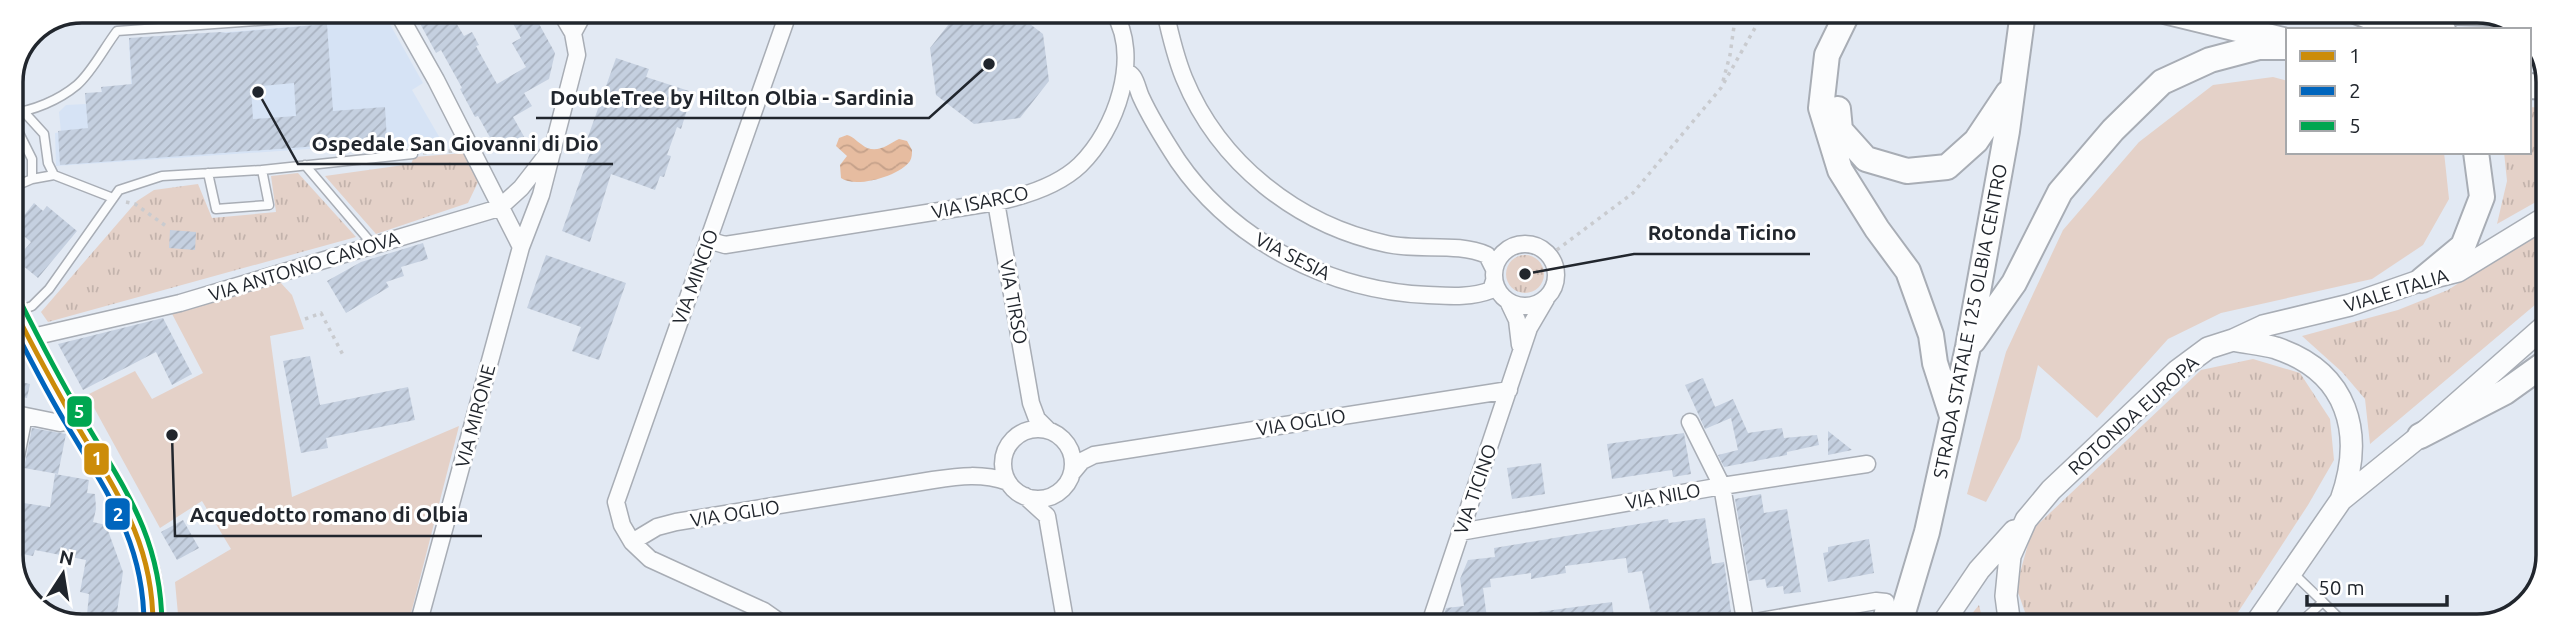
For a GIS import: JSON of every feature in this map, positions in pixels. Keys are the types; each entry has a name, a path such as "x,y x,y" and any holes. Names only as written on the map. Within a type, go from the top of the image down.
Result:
{"main road":[{"path":"1843,23 1827,55 1821,108 1840,170 1877,229 1908,271 1931,335 1935,363 1952,419"},
{"path":"1858,23 1840,60 1836,96 1840,130 1866,159 1907,171 1947,167 1976,141 2011,89"},
{"name":"STRADA STATALE 125 OLBIA CENTRO","path":"1903,614 1927,532 1968,347 2007,131 2021,23"},
{"path":"2219,23 2286,40"},
{"path":"2258,23 2286,30"},
{"path":"2385,23 2411,28"},
{"path":"1968,347 2014,283 2060,192 2113,130 2162,82 2210,60 2259,47 2286,47"},
{"path":"2422,280 2463,246 2482,197 2478,154"},
{"name":"VIALE ITALIA","path":"2233,340 2263,326 2350,305 2422,280 2458,271 2536,223"},
{"path":"23,328 74,420 116,486 143,546 152,584 153,614"},
{"path":"2262,614 2341,500 2420,436 2536,334"},
{"path":"2233,340 2275,348 2304,361 2326,377 2343,402 2351,428 2352,454 2349,477 2341,500"},
{"name":"ROTONDA EUROPA","path":"2008,614 2006,596 2010,556 2026,520 2051,490 2177,371 2208,348 2233,340"},
{"path":"2420,436 2505,392 2536,370"},
{"path":"1949,614 1979,570 2026,520"}],"street":[{"path":"404,23 436,80 521,247"},
{"path":"567,23 573,33"},
{"path":"573,33 578,23"},
{"name":"VIA MINCIO","path":"632,542 622,525 616,502 785,23"},
{"name":"VIA ISARCO","path":"708,240 725,245 996,202 1033,192 1062,178 1080,166 1096,145 1111,119 1120,95 1125,71 1126,43 1118,23"},
{"path":"1168,23 1174,49 1196,103 1226,148 1266,187 1322,222 1352,234 1402,247 1467,248 1487,255 1497,289 1508,301 1517,320 1520,351"},
{"name":"VIA MIRONE","path":"421,614 521,247 541,195 577,55 573,33"},
{"name":"VIA SESIA","path":"1125,71 1133,75 1140,96 1158,128 1203,193 1251,235 1284,256 1326,275 1386,291 1438,296 1478,295 1491,290 1494,275"},
{"name":"VIA ANTONIO CANOVA","path":"28,338 180,303 499,208 521,188 553,147"},
{"name":"VIA TIRSO","path":"996,202 1031,403"},
{"path":"1494,275 1504,251 1522,243 1542,248 1555,263 1556,282 1546,299 1527,306 1508,301"},
{"name":"VIA TICINO","path":"1433,614 1520,351 1529,328 1546,299"},
{"name":"VIA OGLIO","path":"1094,455 1509,390"},
{"path":"1031,403 1037,419 1048,430 1062,438 1070,449 1072,473"},
{"path":"1024,431 1030,418 1031,403"},
{"path":"23,415 60,423 74,420"},
{"path":"1690,422 1722,486 1739,614"},
{"path":"967,475 989,466 1003,456 1015,437 1024,431 1048,430"},
{"path":"1070,449 1094,455"},
{"path":"1025,496 1036,499 1058,492 1082,461 1094,455"},
{"path":"1003,456 1003,470 1008,482"},
{"name":"VIA NILO","path":"1460,532 1722,486 1867,464"},
{"path":"967,475 990,475 1008,482 1047,516 1064,614"},
{"name":"VIA OGLIO","path":"632,542 657,527 676,523 967,475"},
{"path":"1051,535 1053,507 1058,492"},
{"path":"632,542 650,559 768,614"},
{"path":"1803,614 1876,601 1886,602 1883,614"}],"lane":[{"path":"54,175 48,163 44,134 24,112 45,104 77,85 117,32 237,23"},
{"path":"23,141 32,159 33,179"},
{"path":"23,307 32,306 49,289 119,190 162,176 262,170 413,154"},
{"path":"305,165 373,245"},
{"path":"208,173 216,209 269,205 262,170"},
{"path":"23,183 54,175 113,198"},
{"path":"2291,571 2335,614"},
{"path":"2310,614 2323,602"}],"path":[{"path":"1721,88 1730,55 1734,23"},
{"path":"1550,255 1633,193 1721,88 1758,23"},
{"path":"413,154 470,149"},
{"path":"113,198 135,204 166,226"},
{"path":"305,319 321,313 343,355"}],"shaded area":[{"path":"338,23 389,23 423,83 412,90 441,140 56,166 55,133 61,132 59,112 66,105 86,104 85,95 101,94 102,87 131,85 129,40"}],"green space":[{"path":"2273,77 2286,80 2286,154 2444,154 2449,199 2423,245 2372,279 2221,313 2168,339 2097,418 2038,365 2020,439 1986,502 1967,494 2006,352 2063,230 2139,142 2213,85"},
{"path":"2531,107 2536,107 2536,202 2497,224 2507,181 2504,154 2531,154"},
{"path":"464,153 479,180 468,203 376,234 325,176 411,164 414,157"},
{"path":"298,173 356,237 48,322 41,312 137,201 154,190 198,184 212,218 276,212 271,176"},
{"path":"2536,233 2536,304 2370,444 2365,399 2342,372 2302,336 2398,310 2448,290"},
{"path":"1525,255 1539,260 1544,274 1539,288 1525,293 1511,288 1506,274 1511,260"},
{"path":"280,282 292,295 304,329 270,336 292,497 459,426 411,614 178,614 175,582 231,549 202,501 160,528 87,395 135,371 152,399 203,373 170,310"},
{"path":"2253,359 2300,373 2330,419 2334,460 2237,614 2026,614 2016,587 2032,530 2201,370"},
{"path":"1979,605 1981,614 1972,614"}],"water":[{"path":"847,135 871,149 881,148 899,139 907,141 912,150 911,160 897,172 887,176 866,181 848,181 841,178 840,165 847,156 836,146 839,138"}],"building":[{"path":"420,23 456,23 464,36 472,32 479,45 476,46 497,84 526,67 512,43 521,38 513,23 539,23 555,53 549,79 524,93 532,106 513,117 526,140 523,147 513,153 507,151 498,137 492,141 478,116 475,117 441,50 436,53"},
{"path":"950,23 1029,23 1043,34 1049,81 1020,118 974,124 936,95 930,48"},
{"path":"327,24 333,111 385,107 387,141 60,165 58,131 88,128 85,93 102,92 101,87 132,84 129,38","holes":["294,83 296,116 253,119 251,87"]},
{"path":"616,58 649,69 646,77 689,91 685,106 688,107 681,129 677,127 667,155 671,156 664,177 660,176 655,190 611,174 590,242 562,231 591,150 584,148"},
{"path":"34,203 43,211 47,206 77,231 38,278 23,266 23,252 31,242 23,235 23,217"},
{"path":"170,230 196,232 195,250 169,248"},
{"path":"423,243 428,259 401,267 404,276 386,282 389,287 346,313 327,281 361,262"},
{"path":"546,255 626,283 599,360 572,351 581,327 527,308"},
{"path":"163,318 192,374 172,385 156,352 83,390 58,344"},
{"path":"310,356 320,405 408,387 415,420 326,438 328,448 301,453 283,361"},
{"path":"1703,378 1715,407 1733,399 1748,433 1782,428 1784,438 1817,435 1819,445 1787,452 1787,455 1724,467 1718,455 1738,450 1731,418 1705,429 1685,385"},
{"path":"23,383 30,384 27,398 23,397"},
{"path":"32,428 66,434 58,474 24,468"},
{"path":"1828,431 1852,450 1828,455"},
{"path":"1684,433 1691,474 1673,477 1672,470 1612,479 1607,444"},
{"path":"1541,463 1545,494 1512,499 1507,468"},
{"path":"55,474 89,480 87,493 95,494 93,522 106,525 123,572 117,614 87,614 89,594 80,592 86,560 35,550 33,556 23,554 23,503 50,507"},
{"path":"1761,494 1764,513 1787,509 1801,592 1784,594 1783,586 1767,588 1765,579 1749,581 1735,499"},
{"path":"1705,518 1712,564 1724,562 1731,612 1651,614 1642,571 1628,573 1626,558 1565,566 1566,573 1531,579 1531,573 1490,579 1491,587 1483,588 1486,614 1444,614 1446,608 1464,606 1460,579 1468,560 1495,557 1494,548 1668,519 1669,523"},
{"path":"183,520 199,548 177,560 161,532"},
{"path":"1869,539 1874,573 1828,582 1823,553 1828,552 1828,547"},
{"path":"1612,602 1614,614 1523,614"}],"transit line":[{"name":"5","path":"23,307 137,513 155,564 161,614"},
{"name":"1","path":"23,326 128,516 146,566 152,614"},
{"name":"2","path":"23,345 121,520 138,569 143,614"}],"place":[{"name":"DoubleTree by Hilton Olbia - Sardinia","path":"989,64"},
{"name":"Ospedale San Giovanni di Dio","path":"258,92"},
{"name":"Rotonda Ticino","path":"1525,274"},
{"name":"Acquedotto romano di Olbia","path":"172,435"}]}
